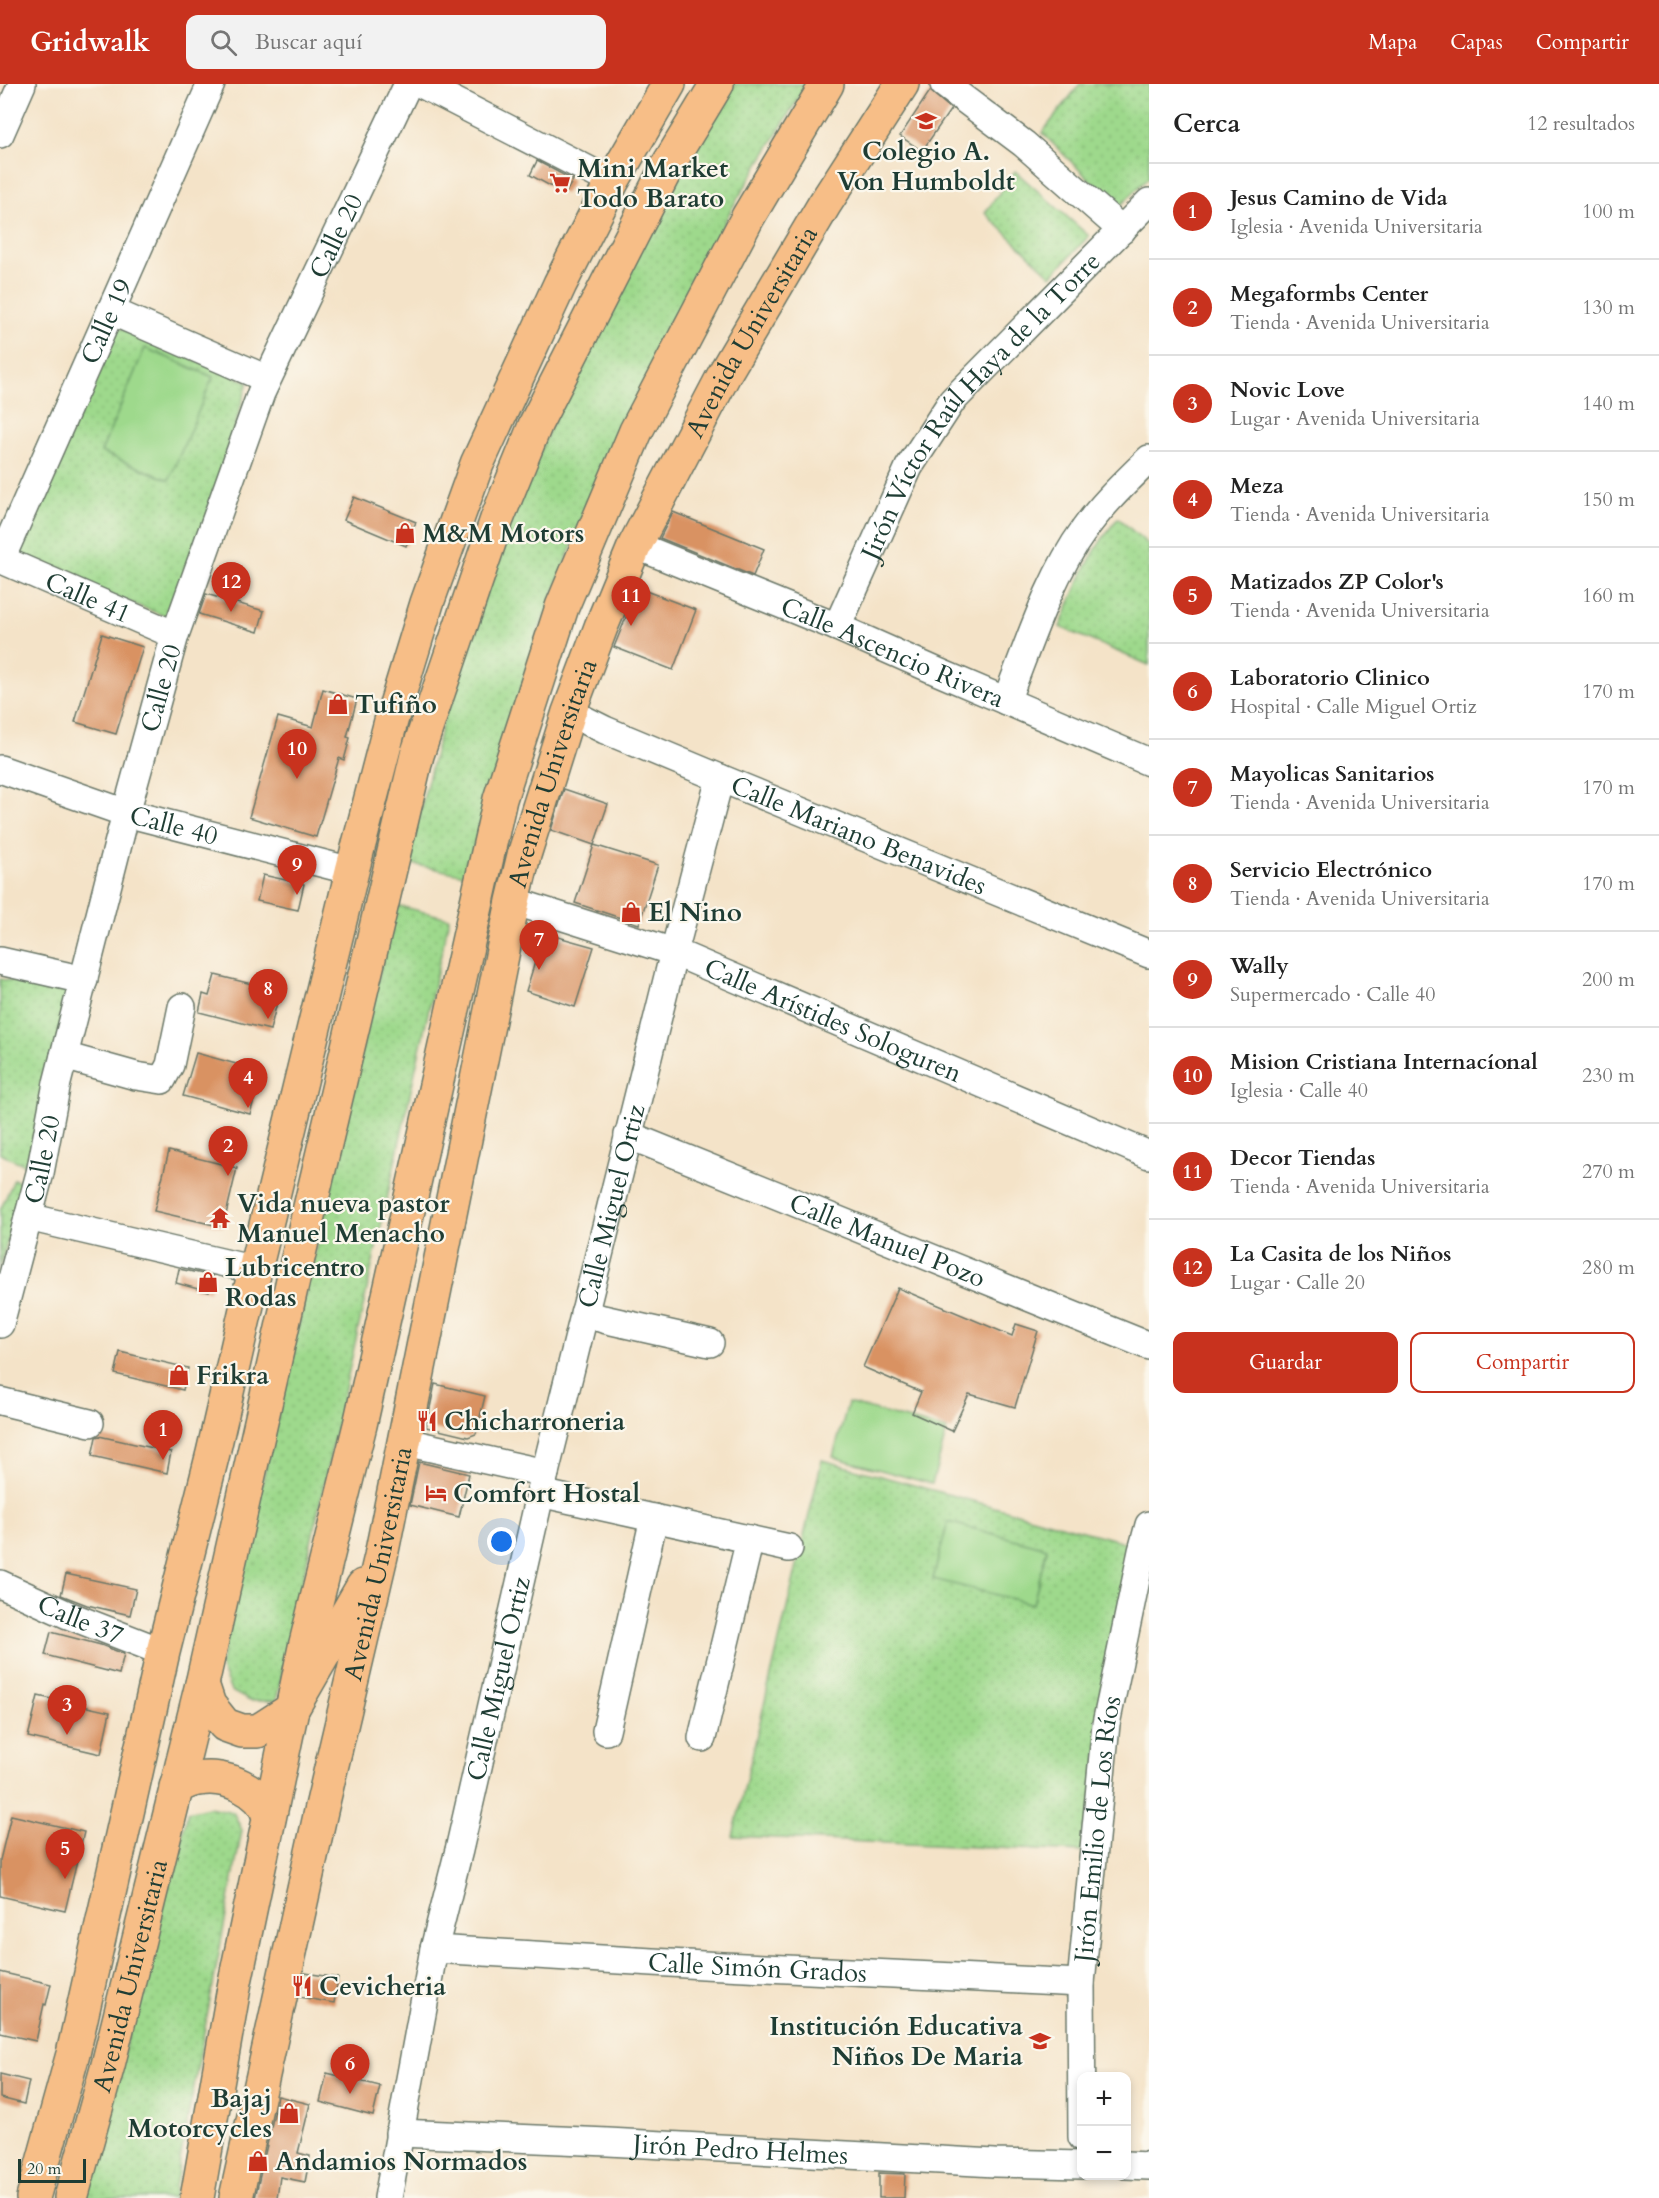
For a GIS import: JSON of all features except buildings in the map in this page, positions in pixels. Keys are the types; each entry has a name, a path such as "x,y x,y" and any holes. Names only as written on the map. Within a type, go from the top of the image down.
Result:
{"main road":[{"name":"Avenida Universitaria","path":"33,2198 73,2054 163,1652 352,871 391,721 427,603 477,464 561,284 612,182 669,84"},
{"name":"Avenida Universitaria","path":"71,2198 108,2065 202,1684 294,1275 417,755 497,519 536,423 669,165 717,84"},
{"name":"Avenida Universitaria","path":"197,2198 235,1982 305,1647 360,1425 500,799 562,607 636,431 748,217 827,84"},
{"name":"Avenida Universitaria","path":"236,2198 318,1822 381,1556 513,901 524,855 569,712 635,546 726,370 824,206 902,84"},
{"path":"202,1684 209,1705 225,1725 242,1731 258,1731 292,1709 381,1556"},
{"path":"176,1787 198,1779 213,1778 239,1784 252,1792 268,1809 270,1817"},
{"path":"73,2054 108,2065"}],"street":[{"name":"Calle 19","path":"1,559 211,84"},
{"name":"Calle 20","path":"0,1324 40,1173 64,1056 126,813 175,635 261,393 408,84"},
{"path":"421,84 612,182"},
{"path":"944,84 1024,144 1122,230"},
{"path":"0,134 17,86"},
{"name":"Jirón Víctor Raúl Haya de la Torre","path":"837,627 909,467 952,401 1149,202"},
{"path":"111,311 267,379"},
{"path":"1006,701 1065,559 1083,530 1104,504 1149,459"},
{"name":"Calle Ascencio Rivera","path":"635,546 837,627 1149,762"},
{"name":"Calle 41","path":"1,559 175,635"},
{"name":"Calle Mariano Benavides","path":"569,712 605,730 720,778 1149,954"},
{"name":"Calle 40","path":"0,769 126,813 352,871"},
{"name":"Calle Miguel Ortiz","path":"388,2198 434,1949 462,1838 542,1483 674,952 720,778"},
{"name":"Calle Arístides Sologuren","path":"513,901 674,952 1149,1155"},
{"path":"0,962 84,980"},
{"path":"64,1056 136,1076 162,1080 170,1065 182,1007"},
{"name":"Calle Manuel Pozo","path":"628,1135 1149,1346"},
{"path":"28,1217 255,1270"},
{"path":"584,1313 710,1343"},
{"path":"0,1401 90,1424"},
{"path":"405,1442 654,1518 789,1548"},
{"path":"606,1731 654,1518"},
{"name":"Jirón Emilio de Los Ríos","path":"1082,2126 1081,1983 1107,1724 1149,1525"},
{"path":"702,1738 750,1539"},
{"name":"Calle 37","path":"0,1584 68,1615 163,1652"},
{"name":"Calle Simón Grados","path":"434,1949 703,1965 1081,1983"},
{"name":"Jirón Pedro Helmes","path":"399,2133 995,2163 1077,2165"},
{"path":"1131,2165 1149,2166"}],"green space":[{"path":"732,84 807,84 732,208 598,478 539,630 465,875 407,863 443,721 511,517 575,373 645,237"},
{"path":"1080,84 1149,84 1149,177 1118,208 1042,133"},
{"path":"1015,171 1089,236 1051,276 985,213"},
{"path":"118,327 248,382 215,495 170,618 15,558"},
{"path":"145,348 213,377 169,480 101,452"},
{"path":"1118,518 1149,545 1149,665 1060,627 1091,557"},
{"path":"395,905 449,918 276,1701 250,1701 231,1691 220,1666"},
{"path":"0,979 70,990 33,1168 0,1154"},
{"path":"14,1179 22,1184 0,1269 0,1211"},
{"path":"848,1403 947,1430 932,1484 833,1457"},
{"path":"822,1460 1131,1544 1084,1852 733,1836"},
{"path":"948,1522 1047,1548 1033,1604 933,1579"},
{"path":"209,1807 233,1812 242,1830 173,2198 85,2198 188,1812"}],"place":[{"name":"Colegio A. Von Humboldt","path":"926,121"},
{"name":"Mini Market Todo Barato","path":"560,183"},
{"name":"M&M Motors","path":"405,533"},
{"name":"La Casita de los Niños","path":"231,612"},
{"name":"Decor Tiendas","path":"631,626"},
{"name":"Tufiño","path":"338,704"},
{"name":"Mision Cristiana Internacíonal","path":"297,779"},
{"name":"Wally","path":"297,895"},
{"name":"El Nino","path":"631,912"},
{"name":"Mayolicas Sanitarios","path":"539,970"},
{"name":"Servicio Electrónico","path":"268,1019"},
{"name":"Meza","path":"248,1108"},
{"name":"Megaformbs Center","path":"228,1176"},
{"name":"Vida nueva pastor Manuel Menacho","path":"220,1218"},
{"name":"Lubricentro Rodas","path":"208,1282"},
{"name":"Frikra","path":"179,1375"},
{"name":"Chicharroneria","path":"427,1421"},
{"name":"Jesus Camino de Vida","path":"163,1460"},
{"name":"Comfort Hostal","path":"436,1493"},
{"name":"Novic Love","path":"67,1735"},
{"name":"Matizados ZP Color's","path":"65,1879"},
{"name":"Cevicheria","path":"302,1986"},
{"name":"Institución Educativa Niños De Maria","path":"1040,2041"},
{"name":"Laboratorio Clinico","path":"350,2094"},
{"name":"Bajaj Motorcycles","path":"289,2113"},
{"name":"Andamios Normados","path":"258,2161"}]}
